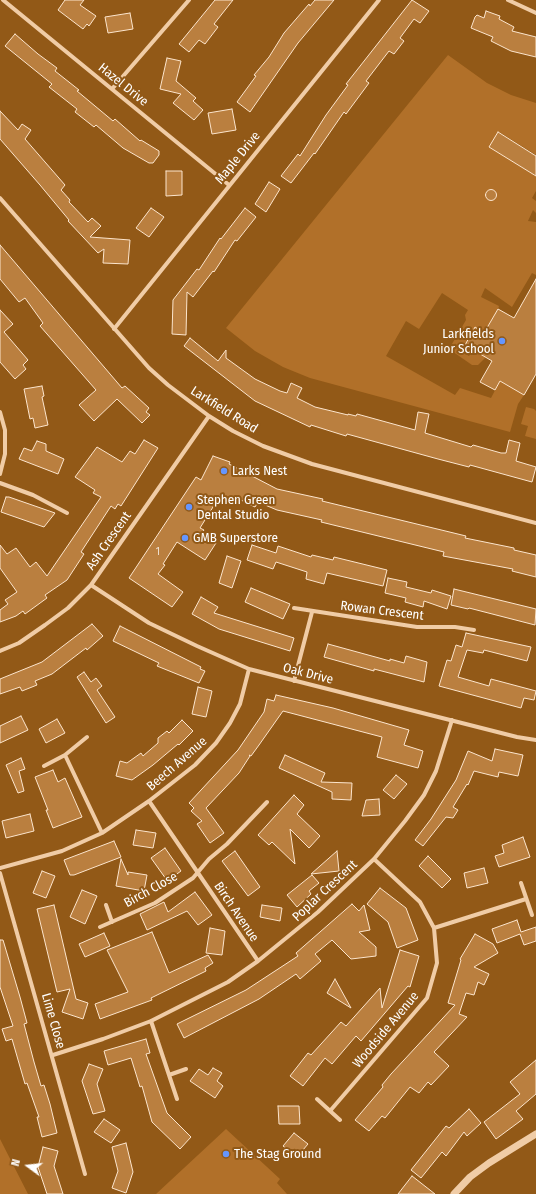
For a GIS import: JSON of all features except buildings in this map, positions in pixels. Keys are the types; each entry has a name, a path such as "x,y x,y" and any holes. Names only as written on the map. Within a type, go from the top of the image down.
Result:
{"street":[{"name":"Hazel Drive","path":"3,0 229,185"},
{"path":"112,89 189,0"},
{"name":"Maple Drive","path":"114,328 379,0"},
{"path":"508,0 536,14"},
{"name":"Larkfield Road","path":"0,198 149,368 168,385 209,416 233,431 263,446 312,464 536,522"},
{"path":"0,412 4,430 5,454 0,474"},
{"name":"Ash Crescent","path":"0,651 19,643 45,625 68,608 91,585 209,416"},
{"path":"0,483 33,495 67,513"},
{"name":"Oak Drive","path":"91,585 154,625 196,646 249,669 536,740"},
{"name":"Rowan Crescent","path":"294,608 416,627 455,627 474,630"},
{"path":"294,681 312,612"},
{"name":"Beech Avenue","path":"0,868 62,850 102,833 149,801 195,765 216,743 240,704 249,669"},
{"name":"Poplar Crescent","path":"53,1054 104,1039 151,1021 228,982 258,962 318,912 374,859 405,822 424,795 436,771 452,720"},
{"path":"44,766 65,755 87,736"},
{"path":"65,755 102,833"},
{"name":"Birch Avenue","path":"149,801 258,962"},
{"path":"197,873 267,802"},
{"name":"Woodside Avenue","path":"330,1111 427,998 437,963 434,928 420,902 374,859"},
{"name":"Lime Close","path":"0,873 53,1054 85,1174"},
{"name":"Birch Close","path":"100,927 155,903 193,878 197,873"},
{"path":"521,882 532,915"},
{"path":"434,928 526,899"},
{"name":"Birch Close","path":"106,905 112,922"},
{"path":"151,1021 177,1099"},
{"path":"169,1075 186,1069"},
{"path":"317,1099 340,1120"},
{"path":"454,1194 470,1177 489,1162 536,1134"}],"shaded area":[{"path":"448,55 487,83 511,95 536,103 536,155 499,132 489,147 536,176 536,191 532,198 536,201 536,213 533,210 528,221 536,222 536,275 532,273 512,307 485,288 481,297 499,306 498,309 484,333 475,328 461,351 469,356 473,350 486,357 478,365 472,365 449,349 466,320 465,315 468,310 442,293 419,329 406,321 386,356 455,395 460,388 491,398 500,381 524,395 518,404 510,432 310,378 283,367 255,351 226,328"},
{"path":"526,407 536,411 536,439 525,436 528,426 521,424"},
{"name":"The Stag Ground","path":"226,1129 280,1179 277,1183 287,1194 156,1194"},
{"path":"0,1139 28,1194 0,1194"}],"place":[{"name":"Larkfields Junior School","path":"502,341"},
{"name":"Larks Nest","path":"224,471"},
{"name":"Stephen Green Dental Studio","path":"189,507"},
{"name":"GMB Superstore","path":"185,538"},
{"name":"The Stag Ground","path":"226,1154"}]}
